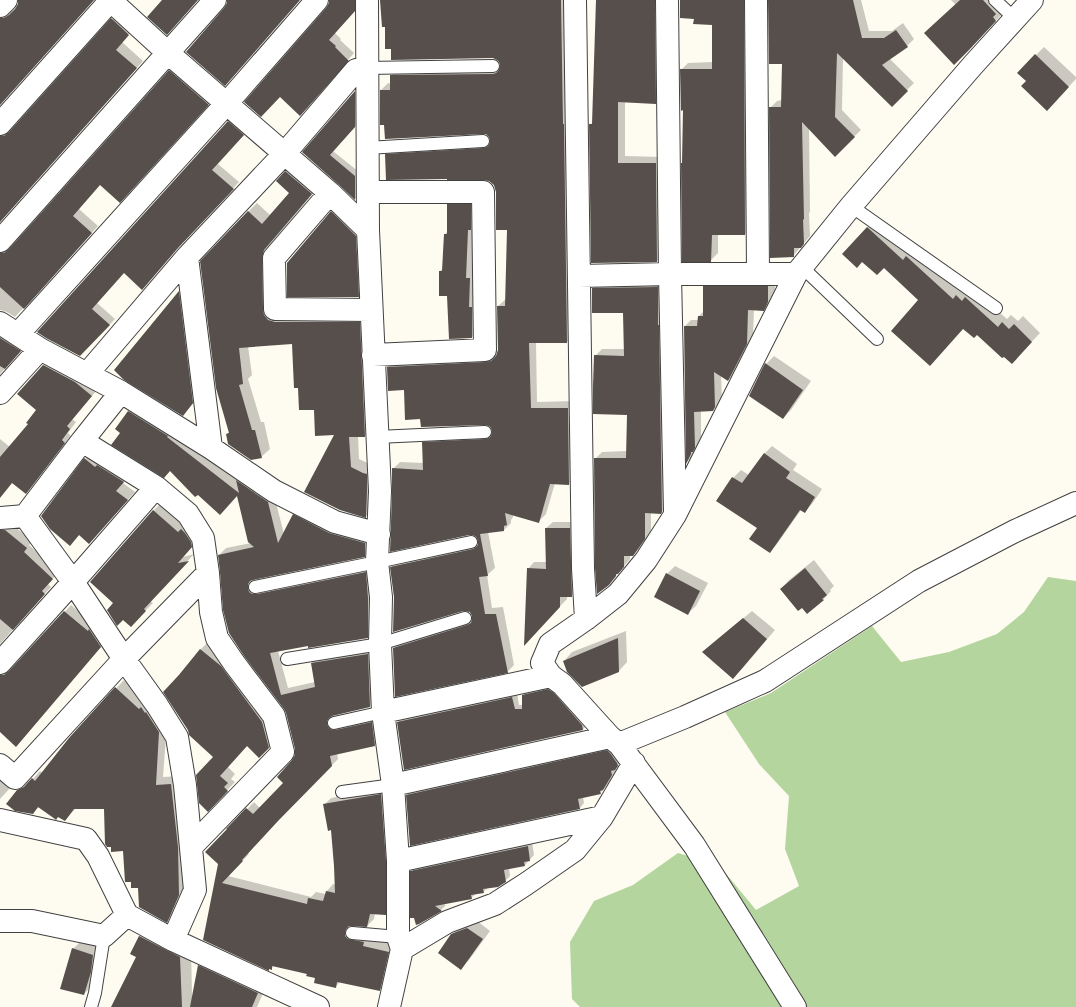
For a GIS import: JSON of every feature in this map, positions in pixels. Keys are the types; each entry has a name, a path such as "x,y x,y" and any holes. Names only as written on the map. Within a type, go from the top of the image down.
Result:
{"street":[{"path":"0,6 6,0"},
{"path":"0,124 111,0 168,53 330,193 368,230"},
{"path":"0,241 215,0"},
{"path":"18,334 227,103 317,0"},
{"path":"366,0 368,230 380,490 377,562 381,597 380,644 383,712 393,785 398,861 400,943 389,1007"},
{"path":"575,0 583,568 586,619"},
{"path":"667,0 670,274 675,515"},
{"path":"756,0 758,273"},
{"path":"795,1007 694,844 634,763 615,740 562,684 551,676 542,663 550,644 618,594 646,560 675,515 799,270 851,206 972,65 1032,0"},
{"path":"87,374 187,257 285,153 356,70 366,68"},
{"path":"368,192 483,192 485,350 373,355"},
{"path":"330,193 274,258 275,309 371,310"},
{"path":"187,257 211,448"},
{"path":"579,276 758,273 799,270"},
{"path":"0,322 40,349 121,392 211,448 274,491 335,522 378,534"},
{"path":"0,393 40,349"},
{"path":"0,518 25,516 121,392"},
{"path":"82,441 156,488 188,514 203,538 208,573 211,612 216,638 274,716 283,752 191,847"},
{"path":"0,662 156,488"},
{"path":"393,785 615,740 685,717 765,681 920,581 1015,531 1076,503"},
{"path":"25,516 73,582 124,659 158,706 177,737 185,785 195,890 173,940"},
{"path":"0,765 15,778 124,659 208,573"},
{"path":"383,712 551,676"},
{"path":"400,943 447,922 495,904 575,850 602,817 634,763"},
{"path":"398,861 602,817"},
{"path":"0,820 86,839 98,856 127,915 173,940 318,1007"},
{"path":"0,921 32,921 104,936 127,915"}],"lane":[{"path":"995,0 1014,19"},
{"path":"366,68 493,66"},
{"path":"367,148 483,141"},
{"path":"851,206 996,308"},
{"path":"799,270 878,339"},
{"path":"377,437 485,432"},
{"path":"255,587 471,542"},
{"path":"287,659 380,644 466,618"},
{"path":"334,723 383,712"},
{"path":"342,792 393,785"},
{"path":"352,933 400,943"},
{"path":"91,1007 96,993 104,936"}],"green space":[{"path":"1048,577 1076,581 1076,1007 580,1007 572,999 570,942 594,901 633,885 678,853 701,860 723,870 756,910 799,886 785,849 789,796 759,764 725,712 771,693 872,626 901,662 949,652 997,634 1024,612"}],"building":[{"path":"18,0 94,0 0,105 0,18 4,18 9,15 15,9 18,4"},
{"path":"162,0 198,0 167,35 147,17"},
{"path":"227,0 300,0 225,86 186,52 224,8"},
{"path":"329,0 355,0 355,11 329,40 349,61 300,116 280,97 261,117 244,102 326,8"},
{"path":"380,0 561,0 564,124 567,343 529,343 531,408 568,408 569,485 550,484 539,523 505,513 507,525 504,526 504,531 480,534 488,576 479,577 485,614 496,614 508,673 395,697 393,648 467,625 471,623 472,616 470,612 463,611 393,632 394,597 390,567 473,549 478,545 478,541 473,535 469,535 390,552 392,468 423,470 422,442 485,439 491,436 492,432 489,426 485,425 421,427 420,419 405,420 404,390 388,391 387,367 486,362 491,361 496,356 498,350 497,306 505,306 507,230 496,230 496,192 494,185 489,181 447,179 386,180 385,154 483,148 489,145 490,141 486,134 385,139 384,125 380,125 380,90 390,90 390,75 493,74 499,70 500,65 497,60 493,58 391,60 391,49 385,49 385,27 382,27"},
{"path":"596,0 655,0 656,104 618,102 618,163 656,163 657,262 591,263 589,124 592,124"},
{"path":"680,0 744,0 745,235 712,235 711,262 682,262 681,163 683,110 681,111 680,69 712,69 712,25 693,24 694,19 680,18"},
{"path":"768,0 853,0 862,38 884,38 896,30 908,47 882,65 908,91 892,107 837,53 835,117 855,137 835,157 802,122 804,244 801,248 794,248 794,257 770,258 769,107 781,107 782,64 769,64"},
{"path":"960,0 983,0 996,14 993,17 996,21 954,65 924,33"},
{"path":"111,18 129,35 116,50 137,68 0,222 0,136 4,136 9,132"},
{"path":"1035,54 1069,87 1047,111 1021,86 1026,81 1017,73"},
{"path":"169,70 209,105 120,203 100,185 73,216 92,233 24,309 0,287 0,253 4,253 9,249"},
{"path":"355,91 355,127 330,155 355,176 355,200 302,152"},
{"path":"228,121 244,135 212,170 234,189 178,248 142,290 124,273 92,309 110,325 80,356 37,332"},
{"path":"285,171 312,194 264,250 262,258 264,315 268,320 275,322 360,322 365,437 349,437 351,467 367,474 366,518 340,510 304,492 334,435 315,436 314,410 299,410 298,388 294,388 292,344 239,348 243,384 239,385 252,430 255,430 262,458 251,460 228,444 226,434 229,433 216,388 200,261 248,211 262,224 289,193 276,181"},
{"path":"447,204 471,204 471,230 468,230 466,278 470,278 469,307 472,307 472,338 449,339 447,296 439,296 439,271 442,271 444,234 447,234"},
{"path":"331,211 356,236 359,297 287,297 287,263"},
{"path":"867,227 903,260 906,256 953,299 956,295 962,301 965,297 998,327 1002,322 1009,329 1014,324 1032,342 1012,364 1004,357 1002,358 977,335 974,338 963,329 930,366 891,331 918,300 884,268 877,275 862,262 857,268 842,254"},
{"path":"703,286 768,286 768,302 764,311 748,310 747,344 728,381 714,372 715,407 713,411 694,412 695,448 693,452 691,452 686,464 684,326 697,326 698,316 703,316"},
{"path":"658,287 662,512 661,514 645,513 645,539 633,556 624,556 624,567 618,574 616,574 609,585 597,594 595,568 594,458 626,458 627,415 593,414 594,355 624,356 623,313 592,313 592,288"},
{"path":"179,291 193,403 183,416 124,380 114,370"},
{"path":"0,338 21,351 5,369 0,366"},
{"path":"765,363 803,390 783,419 749,396"},
{"path":"43,365 75,382 92,396 67,426 70,429 62,440 65,443 26,494 12,483 0,498 0,457 28,424 26,423 36,410 17,394"},
{"path":"128,411 168,436 167,437 239,493 236,480 268,502 278,543 293,514 329,533 365,543 365,557 253,580 248,584 249,592 252,594 257,594 366,572 368,598 368,638 270,653 281,695 315,687 311,663 368,654 370,707 332,716 327,721 327,724 329,728 335,730 372,722 375,746 330,756 332,766 278,821 222,883 307,904 308,898 323,901 326,891 335,893 331,830 328,831 323,804 381,794 386,861 386,915 370,914 367,927 349,926 345,933 345,936 348,939 364,942 363,946 389,952 380,991 337,982 336,988 314,983 315,978 306,976 307,974 272,966 272,970 269,969 269,971 203,940 218,864 205,852 246,808 253,814 283,783 277,777 292,760 295,755 295,749 284,709 244,656 229,633 223,610 218,555 254,547 248,542 237,496 220,515 198,495 195,497 170,471 164,478 111,445 120,433 115,429"},
{"path":"764,453 790,472 786,478 815,497 805,513 800,510 770,553 749,539 757,528 716,501 732,477 742,483"},
{"path":"84,458 95,467 97,465 124,482 116,491 128,500 89,544 79,535 70,546 50,529 41,516"},
{"path":"153,510 178,532 181,529 185,533 191,542 192,547 178,563 189,561 144,609 146,611 131,627 123,620 117,626 107,610 113,603 90,582"},
{"path":"545,528 570,528 572,597 560,597 560,607 524,646 527,568 546,569"},
{"path":"0,530 5,530 27,548 24,552 53,579 42,591 45,594 13,630 0,619"},
{"path":"805,568 827,595 822,599 824,600 807,614 802,608 798,611 780,589"},
{"path":"666,573 700,591 688,615 654,597"},
{"path":"64,611 88,631 89,629 101,647 16,747 0,732 0,675 4,675 9,671"},
{"path":"743,618 767,639 733,679 702,652"},
{"path":"618,638 619,672 582,687 567,672 563,661"},
{"path":"200,649 221,666 262,722 269,748 259,758 247,746 220,776 228,783 224,787 228,791 208,812 199,803 196,775 213,757 189,735 188,730 163,692"},
{"path":"115,687 139,709 141,707 145,713 146,712 159,732 156,785 171,784 178,847 179,895 167,923 139,907 138,888 131,888 131,882 125,882 123,851 111,852 111,847 107,847 105,844 104,809 74,809 65,821 58,817 56,820 38,807 33,814 15,811 6,804 17,790 24,787 32,778 35,781 69,738"},
{"path":"548,689 554,693 582,725 583,730 404,770 397,722 512,697 515,709 522,709 522,695"},
{"path":"607,750 618,766 615,770 611,771 612,775 603,790 600,791 601,794 578,799 580,809 410,846 406,795"},
{"path":"528,846 530,861 524,862 525,866 504,870 506,882 498,887 483,889 484,893 471,895 472,899 435,906 442,911 419,924 416,925 414,918 410,918 410,871"},
{"path":"467,928 483,939 461,970 438,953 451,934"},
{"path":"139,936 180,957 182,1007 111,1007 136,957 130,954"},
{"path":"72,948 93,955 91,972 84,995 60,989"},
{"path":"198,965 258,993 252,1007 190,1007"}]}
